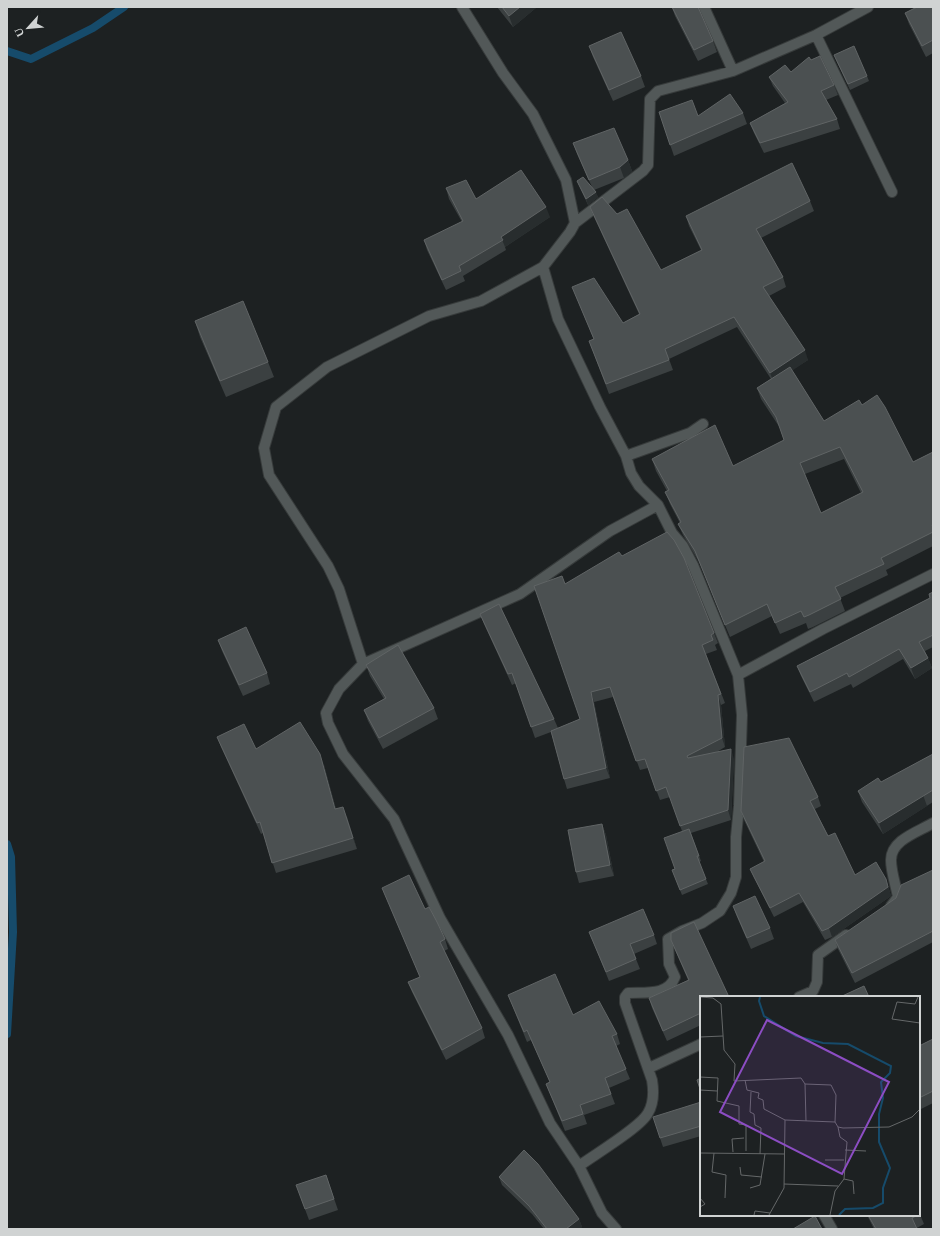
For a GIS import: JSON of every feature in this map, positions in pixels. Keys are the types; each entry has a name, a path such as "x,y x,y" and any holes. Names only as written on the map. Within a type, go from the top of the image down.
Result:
{"street":[{"path":"462,7 503,73 533,114 566,180 575,223"},
{"path":"704,7 733,71"},
{"path":"363,664 339,589 328,566 269,475 264,448 276,407 326,367 429,316 481,301 543,268 575,223 644,171 648,165 650,99 653,95 665,90 733,71 816,35 868,7"},
{"path":"816,35 892,192"},
{"path":"543,268 558,319 600,407 626,456 631,473 639,486 658,505 672,533 683,546 693,565 738,675 742,714 739,806 736,837 736,877 731,894 720,911 702,923 682,931 668,940 669,964 674,977 672,984 664,991 628,993 625,997 649,1068 654,1090 652,1104 648,1115 579,1166"},
{"path":"626,456 690,433 702,424"},
{"path":"616,1229 602,1213 579,1166 550,1123 508,1035 440,918 394,819 343,754 328,723 326,713 339,689 363,664 520,594 610,531 658,505"},
{"path":"738,675 823,629 933,574"},
{"path":"879,913 892,906 898,897 891,861 893,850 901,840 933,823"},
{"path":"801,996 813,991 817,982 818,955 854,929"},
{"path":"649,1068 700,1044"},
{"path":"825,1216 832,1229"}],"building":[{"path":"502,7 520,7 509,16"},
{"path":"672,7 698,7 713,41 694,50"},
{"path":"917,7 932,7 933,9 933,40 922,46 905,13"},
{"path":"621,32 641,76 609,90 589,46"},
{"path":"854,46 867,76 848,84 834,55"},
{"path":"820,56 834,85 821,91 837,119 760,143 750,123 788,102 769,77 785,65 791,72 809,57 811,60"},
{"path":"730,94 743,113 670,145 659,112 692,100 698,116"},
{"path":"614,128 628,160 620,167 589,180 573,143"},
{"path":"792,163 810,201 756,229 783,277 763,287 805,350 770,373 734,317 665,349 669,360 606,384 589,341 594,339 572,287 594,278 623,323 640,314 590,207 602,197 617,214 627,209 661,270 702,250 686,216"},
{"path":"521,170 546,207 501,237 503,240 459,266 461,271 442,280 424,240 463,221 446,188 466,180 476,199"},
{"path":"583,177 596,192 586,199 577,181"},
{"path":"243,301 268,362 220,381 195,321"},
{"path":"790,367 824,421 859,400 862,405 877,395 885,407 913,462 933,452 933,532 881,558 884,564 835,587 841,599 809,615 804,617 801,611 775,623 767,604 725,625 695,551 678,524 681,522 665,492 669,490 652,459 715,425 733,466 784,440 776,417 757,388","holes":["840,447 863,492 821,513 800,463"]},
{"path":"667,532 674,540 684,558 714,633 711,635 713,640 702,645 721,694 718,695 722,738 687,756 688,758 731,749 728,810 680,826 666,787 656,791 645,759 636,761 610,687 591,692 606,768 564,779 551,731 580,719 534,586 562,576 565,584 619,552 622,556"},
{"path":"933,592 933,635 919,642 928,658 911,668 899,649 849,677 847,673 810,692 797,666 930,598 929,594"},
{"path":"499,604 554,719 531,727 512,673 508,674 480,614"},
{"path":"246,627 267,673 239,685 218,640"},
{"path":"398,645 434,708 379,738 364,710 386,698 366,665"},
{"path":"300,722 320,754 335,809 343,807 353,838 272,863 260,822 257,823 217,737 244,724 256,749"},
{"path":"789,738 818,797 810,801 828,836 835,833 855,875 876,862 886,879 888,887 829,928 822,931 799,893 770,908 750,869 765,861 741,811 744,747"},
{"path":"933,754 933,790 879,823 858,791 878,778 881,782"},
{"path":"602,824 610,865 576,872 568,830"},
{"path":"689,829 706,879 680,890 672,870 675,869 664,838"},
{"path":"933,870 933,931 852,973 835,940 896,898 901,885"},
{"path":"409,875 425,909 429,907 437,922 445,939 440,942 482,1028 442,1050 408,982 420,977 382,888"},
{"path":"755,896 770,928 747,938 733,906"},
{"path":"643,909 654,935 630,944 636,959 606,972 589,932"},
{"path":"694,922 729,996 700,996 700,1013 663,1031 649,998 689,980 671,940 671,933"},
{"path":"555,974 573,1015 599,1001 617,1034 612,1036 626,1069 605,1078 611,1094 580,1105 583,1114 562,1121 546,1084 550,1082 527,1030 524,1032 508,995"},
{"path":"864,986 869,996 842,996"},
{"path":"933,1039 933,1091 920,1098 920,1046"},
{"path":"700,1078 700,1089 697,1080"},
{"path":"700,1102 700,1126 660,1138 653,1117"},
{"path":"524,1150 538,1164 579,1219 566,1229 547,1229 529,1206 499,1177"},
{"path":"326,1175 334,1199 305,1209 296,1185"},
{"path":"815,1216 822,1229 793,1229"},
{"path":"869,1216 916,1216 912,1218 917,1229 876,1229"}],"waterway":[{"path":"7,51 31,59 93,28 124,7"},
{"path":"7,844 11,857 13,932 7,1034"}]}
